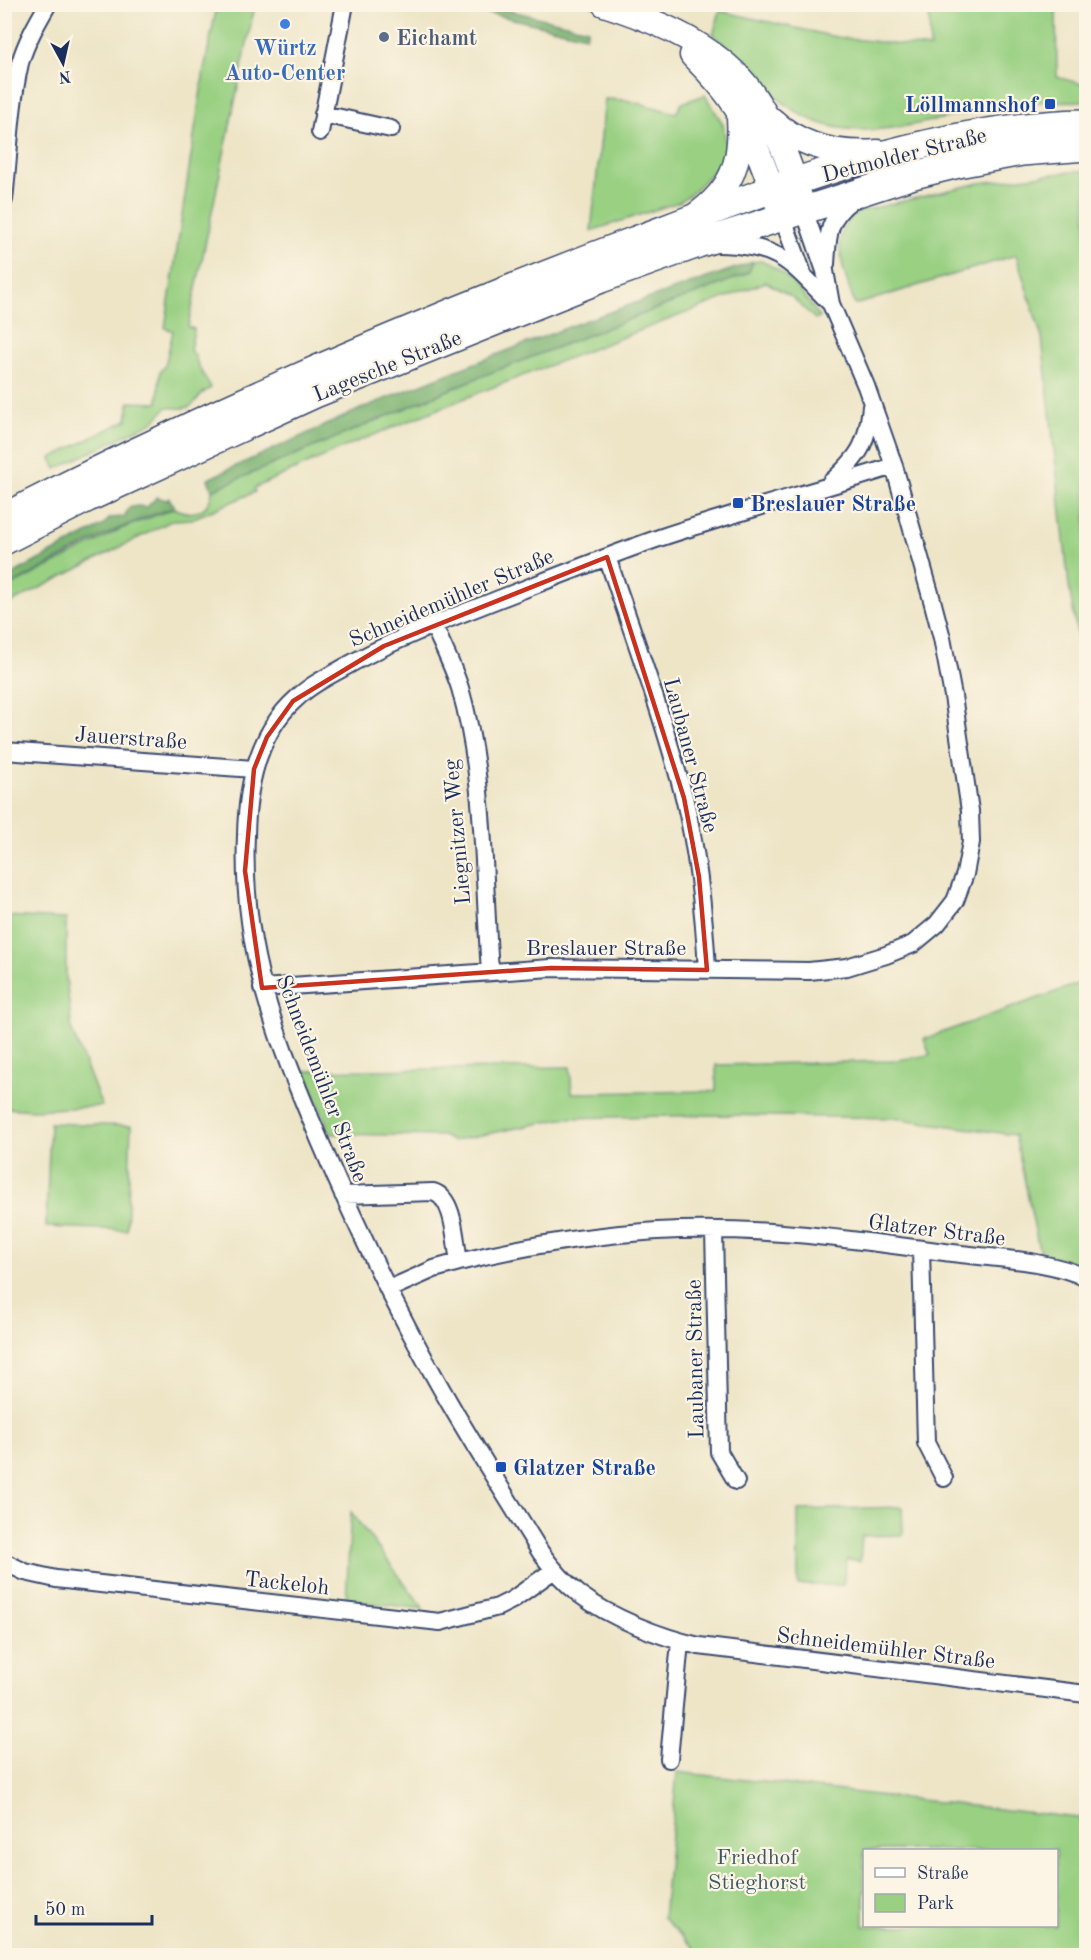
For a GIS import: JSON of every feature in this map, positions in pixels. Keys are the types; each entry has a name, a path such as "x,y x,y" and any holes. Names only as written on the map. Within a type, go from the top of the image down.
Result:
{"main road":[{"path":"604,4 652,21 686,49 714,77 732,101 745,104 771,120 784,132 809,145 867,153 896,151"},
{"path":"745,104 753,142 783,185 793,213"},
{"path":"693,232 732,174 739,149 745,104"},
{"name":"Detmolder Straße","path":"783,185 896,151 972,135 1086,123"},
{"name":"Detmolder Straße","path":"793,213 963,163 1022,152 1086,147"},
{"name":"Lagesche Straße","path":"4,541 88,498 315,394 592,282 783,185"},
{"name":"Lagesche Straße","path":"4,517 189,425 557,270 693,232 793,213"}],"street":[{"path":"4,200 15,92 21,61 28,40 48,4"},
{"path":"320,132 345,4"},
{"path":"323,114 391,129"},
{"name":"Breslauer Straße","path":"262,988 551,968 809,971 847,967 886,956 913,944 937,924 955,901 962,883 971,842 970,811 942,638 894,466 872,402 831,304 825,271 829,231 836,214 849,201 866,190"},
{"name":"Breslauer Straße","path":"793,213 796,258 805,277"},
{"name":"Breslauer Straße","path":"793,213 825,271"},
{"name":"Breslauer Straße","path":"693,232 764,248 783,258 831,304"},
{"path":"825,487 853,461 862,447 868,432 872,402"},
{"name":"Schneidemühler Straße","path":"894,466 660,538 607,557 433,624 367,654 301,694 279,717 267,737 254,769 246,814 245,871 249,925 262,988 300,1094 343,1195 389,1289 442,1391 535,1544 554,1570 578,1593 594,1604 680,1642 718,1650 1086,1694"},
{"name":"Laubaner Straße","path":"607,557 665,730 684,798 699,877 707,970"},
{"name":"Liegnitzer Weg","path":"433,624 460,688 476,770 481,806 490,971"},
{"name":"Jauerstraße","path":"4,751 254,769"},
{"path":"343,1195 438,1193 448,1206 459,1262"},
{"name":"Glatzer Straße","path":"389,1289 434,1269 507,1251 618,1234 659,1231 788,1233 1045,1265 1086,1278"},
{"name":"Laubaner Straße","path":"714,1231 719,1452 736,1481"},
{"path":"921,1249 926,1443 944,1478"},
{"name":"Tackeloh","path":"4,1562 25,1572 56,1579 440,1622 498,1607 512,1600 554,1570"},
{"path":"669,1759 680,1642"}],"highlighted area":[{"path":"607,557 684,798 699,877 707,970 551,968 262,988 245,871 254,769 267,737 293,701 384,646"}],"green space":[{"path":"217,5 255,5 188,327 194,329 190,350 195,355 211,388 191,406 167,407 153,422 56,469 51,458 127,420 129,402 158,403 160,372 165,366 173,331 165,328 204,70"},
{"path":"452,5 486,5 588,29 586,36"},
{"path":"929,5 1056,5 1057,77 1086,85 1086,101 1018,103 908,126 880,129 852,129 825,125 800,114 776,97 713,35 720,11 836,37 930,48"},
{"path":"705,95 723,124 726,148 722,162 692,193 679,202 591,231 605,99 626,100 676,113 682,103"},
{"path":"1086,170 1086,689 1069,586 1042,338 1016,255 855,305 840,254 840,240 843,228 850,218 862,211 979,183"},
{"path":"761,261 780,271 801,292 820,318 815,319 792,297 766,282 349,445 254,488 255,492 192,519 173,520 5,606 5,589 121,529 175,508 188,512 200,511 208,503 212,490 477,378 744,275 749,272 753,262"},
{"path":"753,262 749,272 744,275 477,378 212,490 208,479 365,407 584,321"},
{"path":"157,497 166,500 169,498 175,508 110,533 5,589 5,578 102,526 110,518 124,517 129,508 147,507"},
{"path":"4,916 66,919 66,977 72,1031 102,1106 34,1110 5,1108"},
{"path":"1086,981 1086,1267 1068,1260 1040,1254 1015,1135 893,1118 717,1115 566,1118 452,1141 443,1136 331,1134 305,1071 570,1067 572,1093 716,1091 716,1065 891,1061 930,1055 924,1039"},
{"path":"50,1123 131,1126 127,1230 46,1227"},
{"path":"902,1507 903,1535 862,1536 860,1561 847,1559 843,1585 798,1585 798,1510"},
{"path":"351,1512 424,1609 346,1600"},
{"name":"Friedhof Stieghorst","path":"677,1772 1086,1819 1086,1955 701,1955 663,1918"}],"place":[{"name":"Würtz Auto-Center","path":"285,24"},
{"name":"Eichamt","path":"384,37"},
{"name":"Löllmannshof","path":"1050,104"},
{"name":"Breslauer Straße","path":"738,503"},
{"name":"Glatzer Straße","path":"501,1467"}]}
